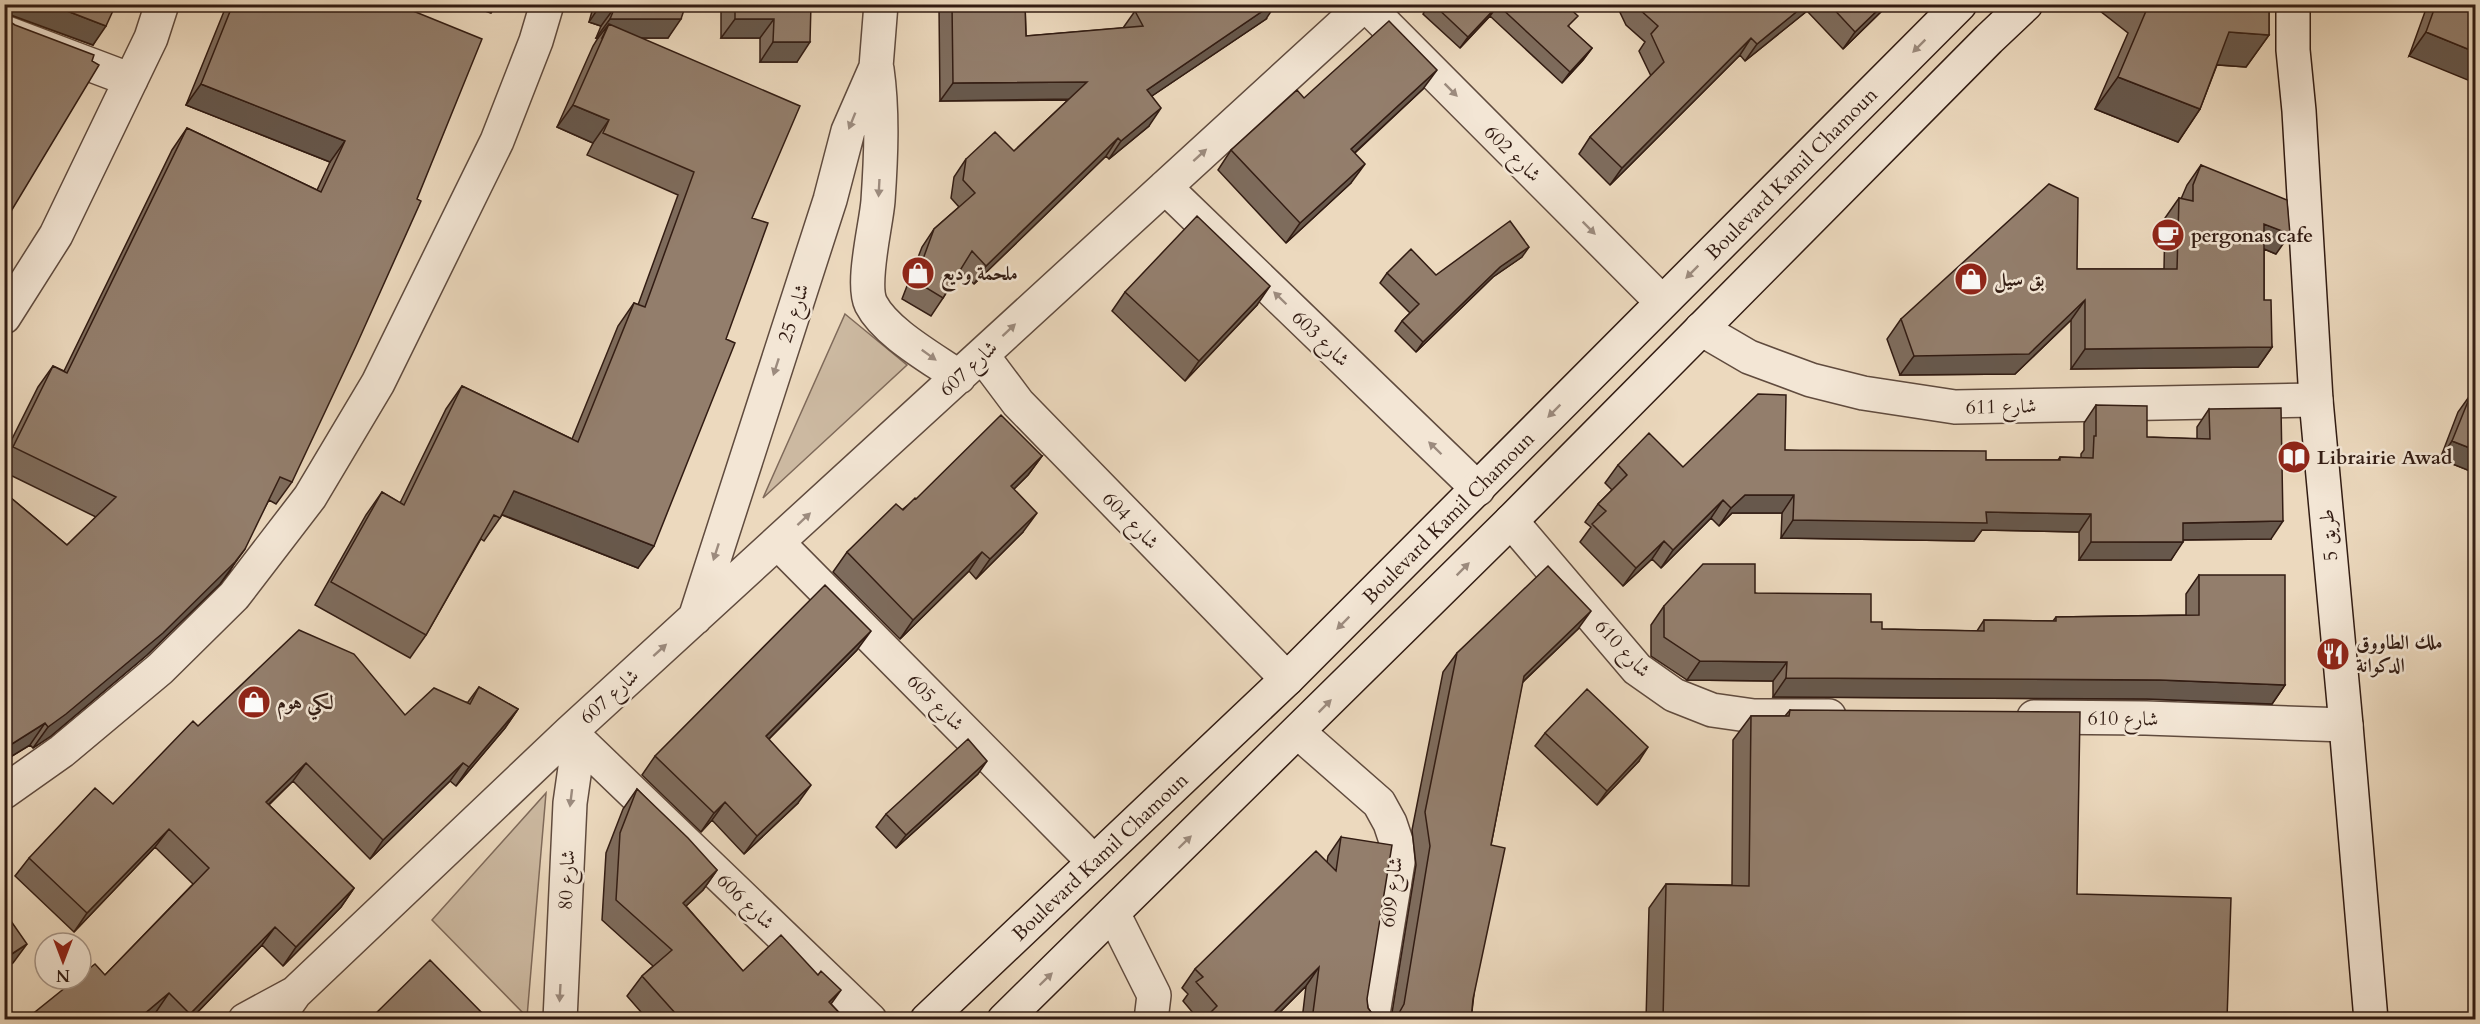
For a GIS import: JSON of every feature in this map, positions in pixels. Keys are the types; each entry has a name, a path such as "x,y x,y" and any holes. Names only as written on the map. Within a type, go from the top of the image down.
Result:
{"street":[{"path":"4,317 56,235 151,38 162,4"},
{"path":"4,792 63,751 168,661 234,596 310,496 378,382 492,152 536,41 547,4"},
{"name":"شارع 25","path":"694,619 830,200 848,131 876,67 881,4"},
{"name":"شارع 607","path":"295,993 574,736 694,619 1365,4"},
{"name":"شارع 602","path":"1365,4 1662,302"},
{"name":"Boulevard Kamil Chamoun","path":"927,1020 1287,679 1960,4"},
{"path":"1004,1020 1511,521 2026,4"},
{"path":"2271,4 2293,50"},
{"path":"2293,4 2293,50"},
{"path":"4,32 131,80"},
{"name":"طريق 5","path":"2293,50 2300,122 2316,400 2371,1020"},
{"path":"876,67 881,97 881,131 878,203 867,285 870,303 883,320 898,333 959,377"},
{"name":"شارع 603","path":"1165,187 1478,489"},
{"name":"شارع 611","path":"1701,328 1749,357 1811,380 1863,393 1955,407 2316,400"},
{"name":"شارع 604","path":"982,355 1018,403 1287,679"},
{"name":"شارع 610","path":"1511,521 1637,669 1674,695 1712,710 1754,716 1853,716"},
{"name":"شارع 605","path":"778,543 1093,861"},
{"name":"شارع 610","path":"2005,717 2146,718 2346,725"},
{"name":"شارع 609","path":"1298,732 1379,803 1390,823 1396,841 1398,862 1372,1020"},
{"name":"شارع 80","path":"560,1020 574,736"},
{"name":"شارع 606","path":"574,736 870,1020"},
{"path":"1113,913 1154,995 1151,1020"},
{"path":"244,1020 295,993"},
{"path":"276,1020 295,993"}],"shaded area":[{"path":"845,314 907,365 763,498"},
{"path":"546,793 527,1017 432,920"}],"building":[{"path":"49,4 116,4 106,26"},
{"path":"233,4 396,4 482,39 417,199 421,201 292,482 280,477 245,549 235,562 163,633 66,714 48,727 45,723 4,749 4,492 67,545 116,497 13,447 53,366 67,373 187,128 321,192 345,141 201,84"},
{"path":"608,4 686,4 681,19 610,19 615,7"},
{"path":"735,4 811,4 810,42 773,42 774,19 735,19"},
{"path":"952,4 1025,4 1026,36 1143,26 1135,11 1156,4 1273,4 1147,90 1161,108 1121,141 1118,138 986,266 972,251 943,298 915,281 934,229 975,193 963,180 966,159 995,132 1014,151 1087,82 953,83"},
{"path":"1433,4 1565,4 1578,16 1568,26 1592,48 1570,72 1498,5 1468,37"},
{"path":"1636,4 1806,4 1757,44 1751,38 1622,168 1590,137 1664,62 1651,34 1658,26"},
{"path":"1829,4 1884,4 1855,32"},
{"path":"2149,4 2269,4 2269,35 2229,32 2200,109 2118,77"},
{"path":"2436,4 2475,4 2475,52 2426,32"},
{"path":"7,20 94,55 92,61 99,65 4,223 4,25"},
{"path":"1389,21 1437,70 1351,149 1365,164 1300,223 1231,150 1297,90 1304,98"},
{"path":"609,24 800,106 752,218 768,223 726,339 735,343 654,546 514,491 500,518 494,515 426,635 331,582 382,492 404,505 462,386 578,442 634,303 645,307 694,172 603,133 609,120 573,105"},
{"path":"2201,165 2287,200 2290,234 2264,224 2264,300 2271,300 2272,347 2085,349 2085,300 2029,354 1914,356 1901,319 2049,184 2078,198 2077,269 2177,269 2179,198 2193,201 2193,185"},
{"path":"1197,216 1270,286 1199,361 1125,292"},
{"path":"1510,221 1529,247 1500,267 1423,342 1402,321 1419,304 1387,273 1411,249 1436,275"},
{"path":"1758,394 1786,395 1785,450 1986,451 1986,460 2093,458 2096,405 2147,406 2147,437 2210,439 2209,409 2281,408 2283,521 2183,523 2183,542 2091,542 2091,514 1986,512 1987,523 1793,520 1794,495 1745,495 1731,508 1723,500 1673,550 1664,541 1636,568 1592,524 1606,511 1598,504 1627,475 1618,465 1649,433 1683,467"},
{"path":"2471,394 2475,396 2475,450 2452,441"},
{"path":"1001,415 1042,456 1011,486 1037,513 990,559 982,552 913,620 847,552 896,504 903,510 916,499"},
{"path":"1703,564 1755,564 1755,593 1871,594 1871,622 1882,622 1882,629 1984,631 1984,620 2056,621 2056,617 2199,615 2199,575 2285,575 2285,685 2160,680 1786,678 1787,662 1700,661 1664,637 1664,606"},
{"path":"1548,566 1591,611 1524,676 1491,845 1505,848 1473,999 1471,1020 1312,1020 1319,967 1266,1020 1214,1020 1209,1014 1217,1006 1196,982 1203,977 1195,969 1316,851 1336,871 1341,837 1392,845 1367,999 1368,1008 1373,1015 1382,1019 1391,1019 1399,1013 1404,1004 1430,846 1425,812 1457,653"},
{"path":"825,585 871,631 766,736 811,785 757,836 725,802 714,813 655,756"},
{"path":"299,630 354,654 405,715 434,688 470,704 479,687 518,709 469,767 463,763 383,840 306,763 266,802 354,888 296,947 275,927 190,1014 169,993 137,1020 25,1020 61,991 93,991 93,966 95,964 105,975 209,868 169,829 87,913 29,858 95,788 113,804 193,721 198,726"},
{"path":"1587,689 1648,747 1607,791 1545,733"},
{"path":"1790,710 2080,712 2077,894 2231,898 2227,1020 1663,1020 1666,884 1749,886 1751,716 1789,716"},
{"path":"968,739 987,761 906,835 886,814"},
{"path":"637,789 688,838 717,870 683,903 743,971 781,935 818,975 821,971 841,990 829,1002 846,1020 670,1020 676,1014 642,976 672,950 616,900 620,833"},
{"path":"4,911 27,944 4,959"},
{"path":"430,960 489,1020 369,1020"},
{"path":"4,1001 18,1020 4,1020"}],"place":[{"name":"pergonas cafe","path":"2168,235"},
{"name":"ملحمة وديع","path":"918,273"},
{"name":"بق سيل","path":"1971,279"},
{"name":"Librairie Awad","path":"2294,457"},
{"name":"ملك الطاووق الدكوانة","path":"2333,654"},
{"name":"لكي هوم","path":"254,702"}]}
